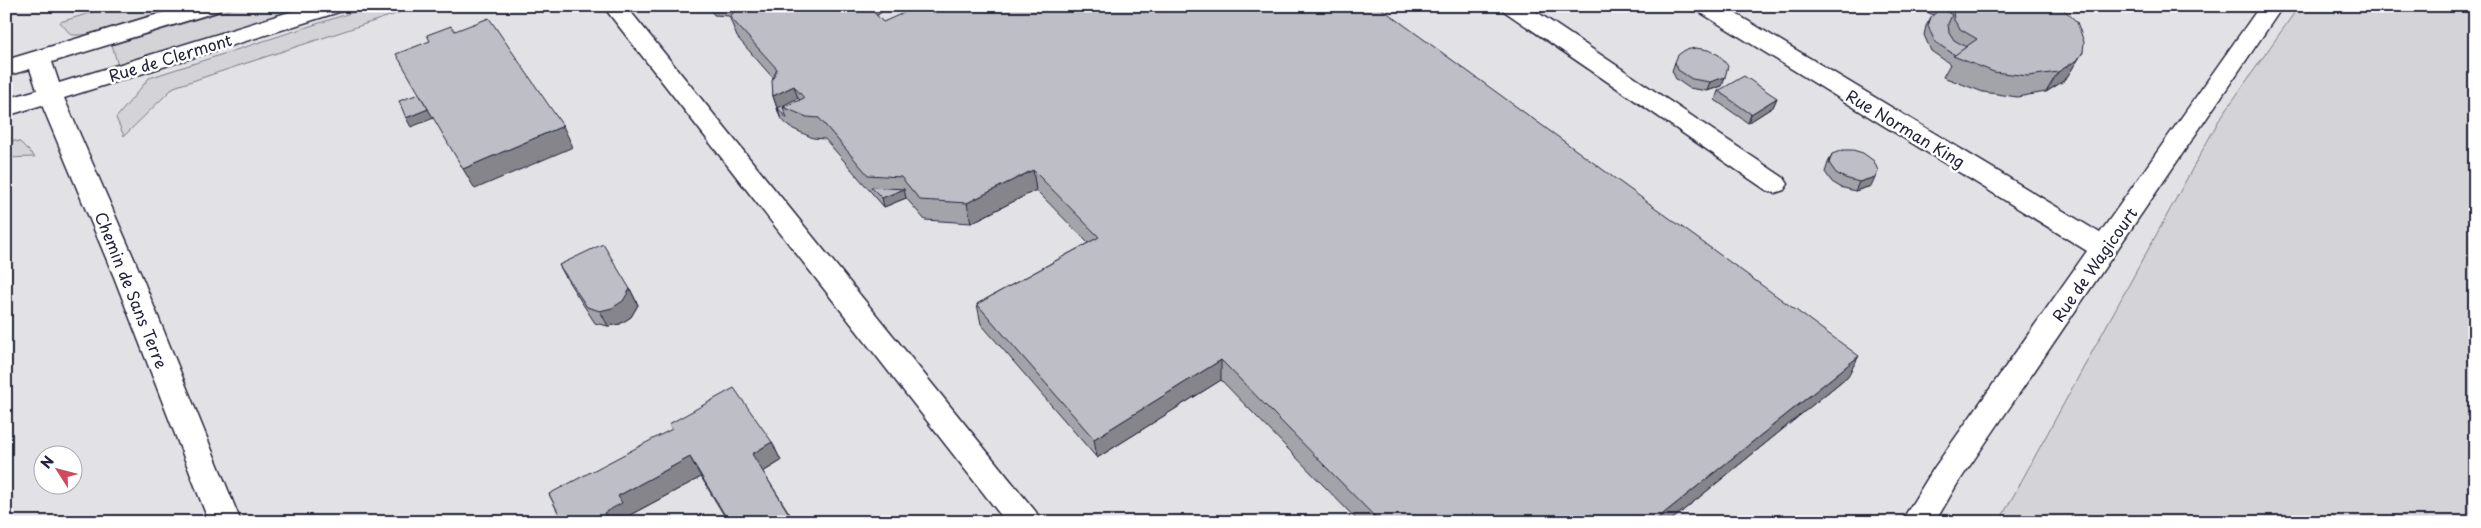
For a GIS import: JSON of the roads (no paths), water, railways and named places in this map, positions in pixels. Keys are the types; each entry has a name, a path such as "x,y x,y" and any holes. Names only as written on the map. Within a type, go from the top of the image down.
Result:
{"street":[{"path":"6,68 212,6"},
{"name":"Rue de Clermont","path":"6,108 334,6"},
{"path":"614,6 1024,522"},
{"path":"1512,6 1775,184"},
{"name":"Rue Norman King","path":"1706,6 2105,249"},
{"name":"Rue de Wagicourt","path":"1917,522 1946,477 2272,6"},
{"name":"Chemin de Sans Terre","path":"39,58 51,94 128,277 218,519"}]}
